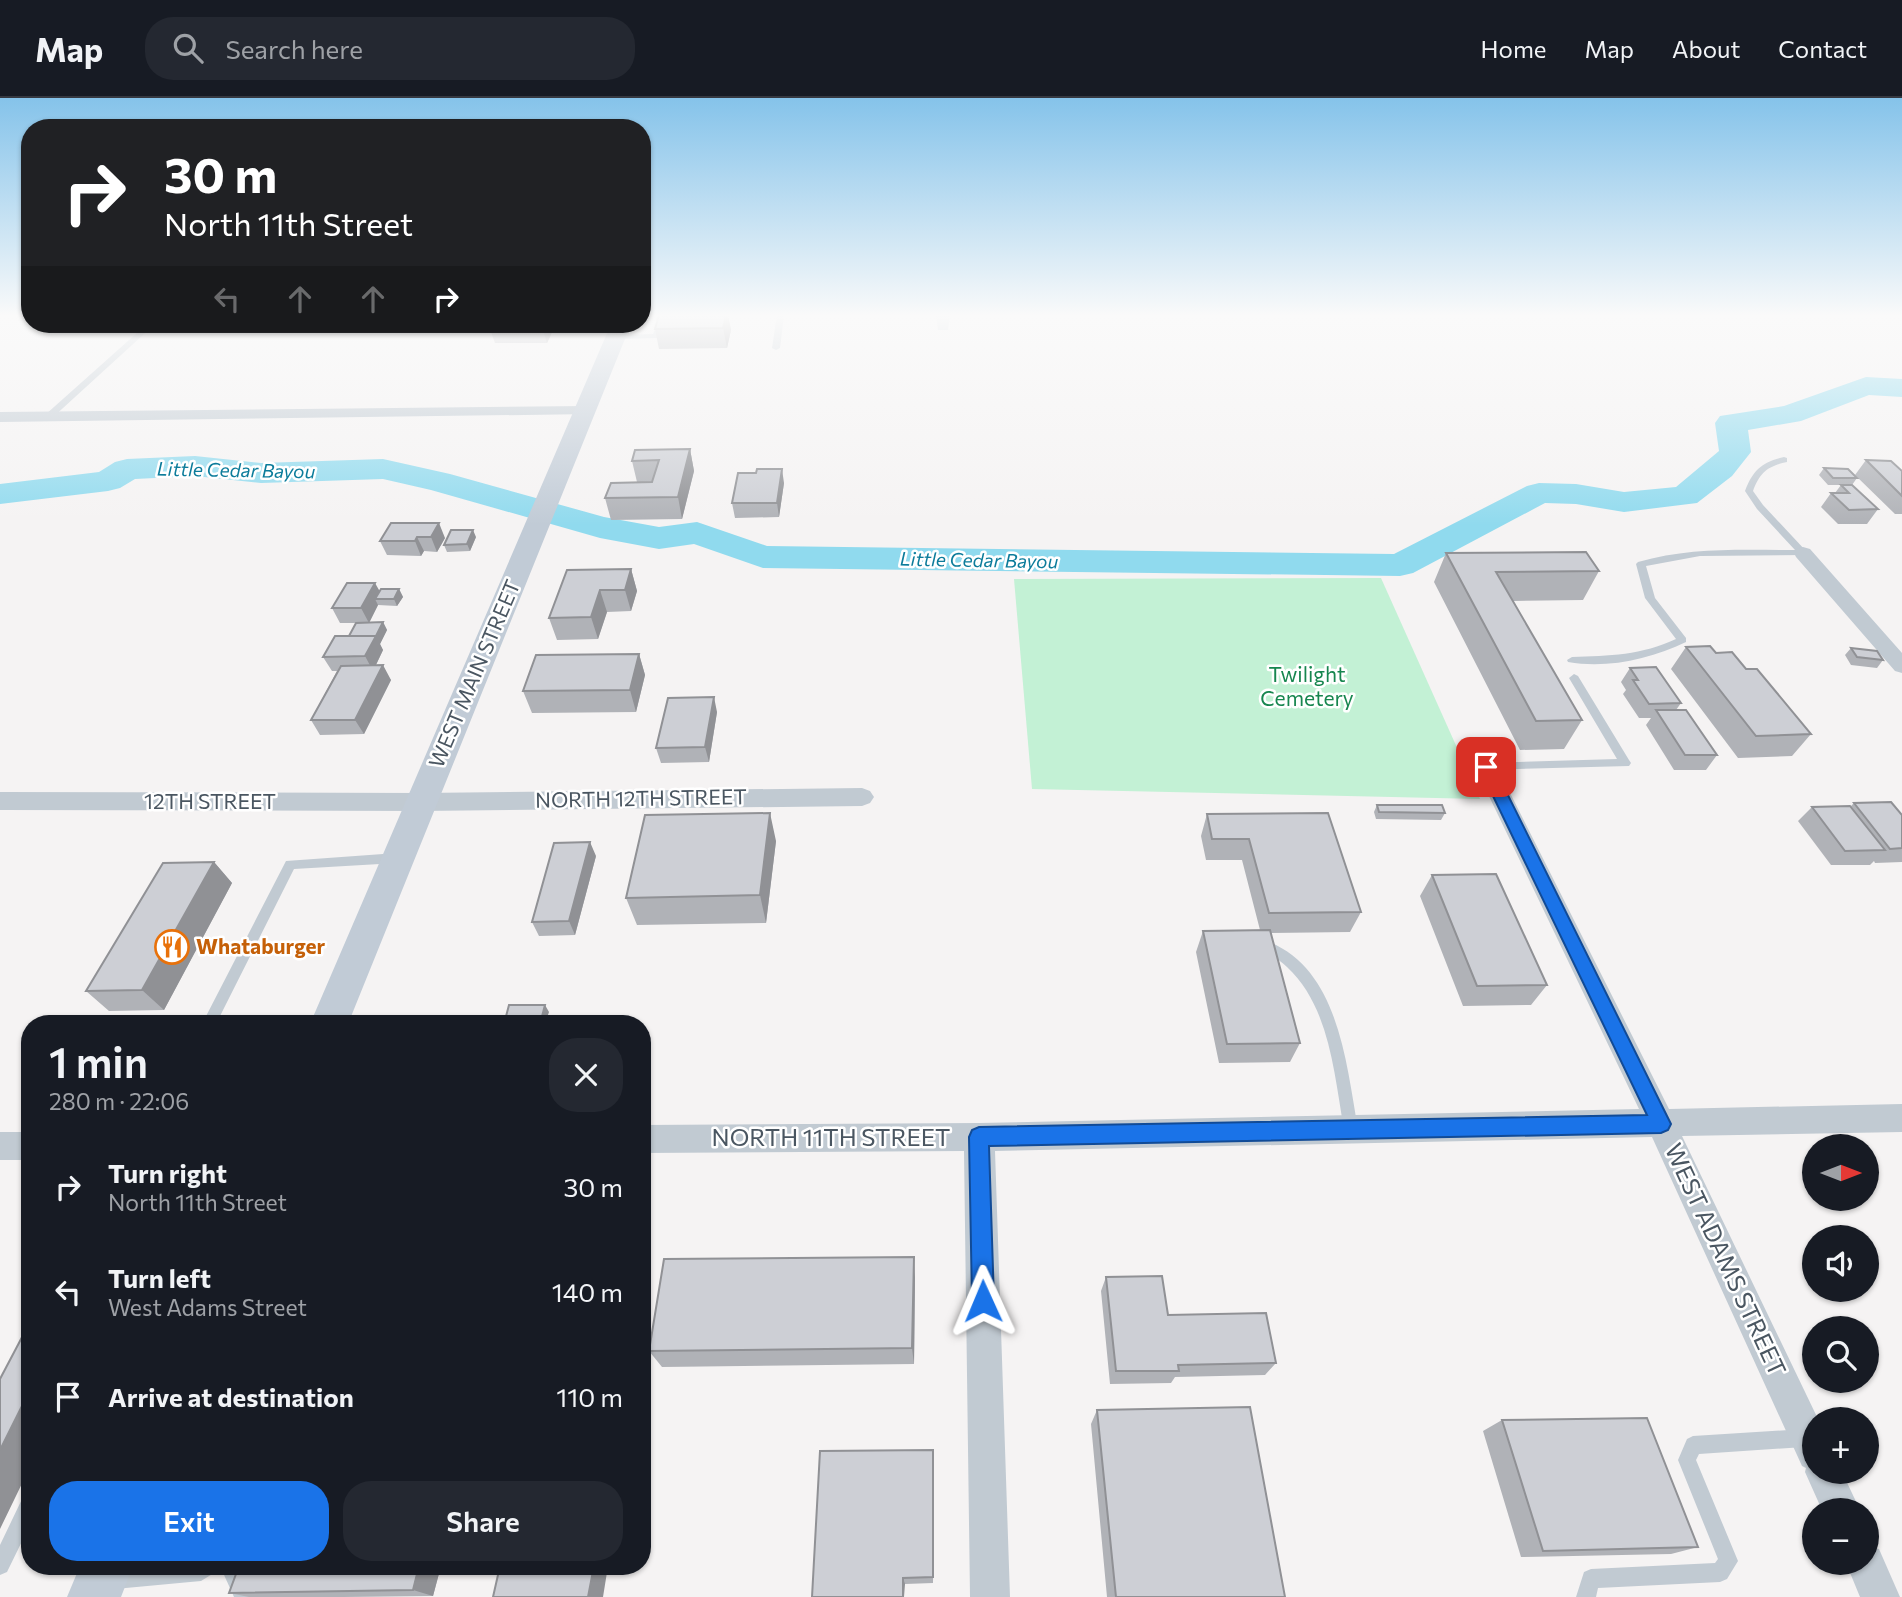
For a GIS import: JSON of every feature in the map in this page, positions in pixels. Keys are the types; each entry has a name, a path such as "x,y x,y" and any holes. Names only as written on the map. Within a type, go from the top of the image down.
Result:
{"main road":[{"name":"WEST MAIN STREET","path":"333,1015 597,385"}],"street":[{"path":"0,417 586,411"},
{"path":"1802,553 1902,666"},
{"name":"WEST ADAMS STREET","path":"1486,767 1661,1124 1802,1426"},
{"name":"NORTH 12TH STREET","path":"420,802 862,797"},
{"name":"12TH STREET","path":"0,801 420,802"},
{"name":"NORTH 11TH STREET","path":"651,1139 979,1137 1902,1118"},
{"path":"979,1137 990,1597"},
{"path":"0,1146 21,1146"},
{"path":"1870,1575 1880,1597"}],"lane":[{"path":"48,417 83,385"},
{"path":"1784,460 1770,462 1756,472 1749,491 1760,508 1802,553"},
{"path":"1572,660 1633,659 1657,653 1682,640 1650,598 1640,564 1658,558 1714,552 1802,553"},
{"path":"1486,767 1625,763 1574,678"},
{"path":"214,1015 290,864 398,858"},
{"path":"1250,936 1290,961 1306,978 1330,1025 1351,1130"},
{"path":"1586,1597 1591,1579 1720,1572 1728,1561 1687,1460 1693,1446 1802,1445"},
{"path":"0,1565 21,1522"},
{"path":"101,1581 161,1575"},
{"path":"234,1575 244,1597"}],"green space":[{"name":"Twilight Cemetery","path":"1381,578 1480,799 1032,789 1014,579"}],"building":[{"path":"690,449 678,497 605,498 611,483 652,482 659,460 632,461 635,450"},
{"path":"1866,460 1891,461 1902,471 1902,496"},
{"path":"1824,468 1848,469 1857,478 1833,478"},
{"path":"757,469 782,469 777,503 732,503 738,473 756,473"},
{"path":"1841,485 1852,485 1878,509 1849,510 1831,493 1849,493"},
{"path":"391,523 439,523 431,537 417,537 415,541 380,541"},
{"path":"451,530 473,530 467,544 444,545"},
{"path":"1586,552 1599,571 1496,572 1582,720 1536,721 1446,553"},
{"path":"631,569 625,590 600,590 591,617 549,618 567,570"},
{"path":"347,583 375,583 361,608 332,608"},
{"path":"381,589 399,589 394,599 375,599"},
{"path":"383,622 376,636 349,636 356,623"},
{"path":"335,636 376,636 365,656 323,657"},
{"path":"1710,646 1716,653 1732,652 1746,669 1757,669 1811,734 1756,736 1686,647"},
{"path":"1851,648 1877,651 1883,660 1857,657"},
{"path":"639,654 630,690 523,691 536,655"},
{"path":"383,665 355,720 311,720 341,666"},
{"path":"1656,667 1681,703 1649,704 1633,680 1638,680 1630,668"},
{"path":"714,697 705,747 656,748 668,698"},
{"path":"1656,710 1686,710 1717,755 1685,755"},
{"path":"1891,802 1902,815 1902,848 1890,849 1854,803"},
{"path":"1377,805 1442,805 1445,813 1379,812"},
{"path":"1850,806 1885,850 1845,851 1812,807"},
{"path":"770,813 760,895 626,898 645,815"},
{"path":"1328,813 1361,912 1269,913 1249,839 1212,839 1207,814"},
{"path":"590,842 569,921 532,922 554,843"},
{"path":"214,862 142,990 86,991 163,863"},
{"path":"1496,874 1547,985 1477,986 1432,875"},
{"path":"1270,930 1300,1043 1227,1044 1203,931"},
{"path":"509,1005 545,1005 542,1015 506,1015"},
{"path":"914,1257 912,1348 651,1351 664,1259"},
{"path":"1162,1276 1168,1315 1266,1313 1276,1363 1178,1365 1179,1371 1116,1371 1106,1277"},
{"path":"21,1339 21,1408 0,1450 0,1379"},
{"path":"1250,1407 1285,1597 1116,1597 1097,1410"},
{"path":"1647,1418 1698,1547 1543,1551 1502,1420"},
{"path":"933,1450 933,1577 903,1578 903,1597 812,1597 820,1451"},
{"path":"236,1575 417,1575 413,1590 229,1593"},
{"path":"498,1575 592,1575 588,1597 493,1597"}],"waterway":[{"name":"Little Cedar Bayou","path":"0,494 108,481 127,469 195,466 261,473 383,469 438,481 600,527 659,538 697,533 763,557 1400,565 1539,493 1576,494 1624,502 1685,496 1720,469 1735,452 1731,423 1790,414 1866,386 1902,388"}],"place":[{"name":"Whataburger","path":"172,947"}],"route":[{"path":"983,1301 979,1137 1661,1124 1486,767"}]}
